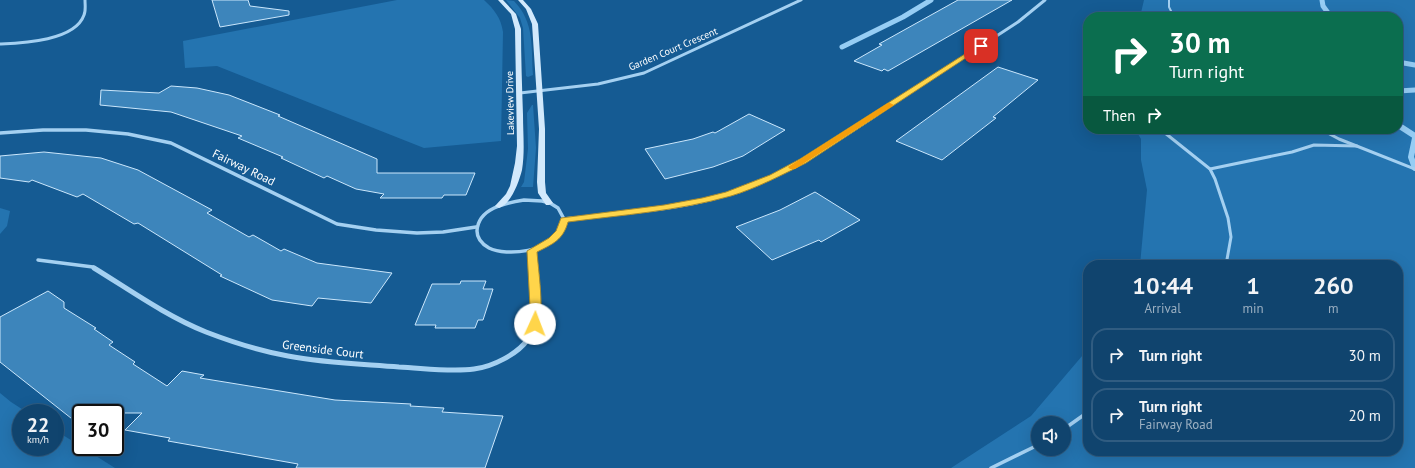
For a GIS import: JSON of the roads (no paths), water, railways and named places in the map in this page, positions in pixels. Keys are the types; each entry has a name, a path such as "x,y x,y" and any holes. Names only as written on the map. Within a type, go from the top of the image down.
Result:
{"street":[{"path":"0,44 46,39 78,26 84,18 85,0"},
{"name":"Lakeview Drive","path":"499,206 511,192 520,161 520,93 516,22 510,10 500,0"},
{"path":"520,0 528,9 535,24 542,129 540,182 542,193 549,203"},
{"name":"Garden Court Crescent","path":"520,93 596,84 619,80 644,72 801,0"},
{"path":"564,219 664,208 702,201 773,177 803,161 1004,32 1029,15 1045,0"},
{"name":"Fairway Road","path":"0,133 78,129 118,132 154,138 171,143 337,224 367,230 441,232 476,227"},
{"path":"524,200 537,200 549,203 558,208 564,219 561,232 553,240 532,251 513,252 488,248 480,242 477,235 476,227 488,212 499,206 524,200"},
{"name":"Greenside Court","path":"38,260 93,267 172,316 206,332 241,344 287,356 335,362 448,370 475,369 497,362 516,351 528,339 535,324 532,251"}],"lane":[{"path":"1169,0 1169,7 1172,12"},
{"path":"1166,134 1210,169 1215,179 1228,218 1230,237 1227,260"},
{"path":"1331,134 1415,169"},
{"path":"1210,169 1292,152 1314,145 1357,146"},
{"path":"1071,424 1083,416"},
{"path":"991,468 1031,448"}],"waterway":[{"path":"842,47 903,17 931,0"},
{"path":"1322,0 1323,6 1327,12"},
{"path":"1403,63 1415,65"},
{"path":"1403,91 1415,90"},
{"path":"1403,128 1415,136"},
{"path":"1415,138 1411,157 1415,168"}]}
